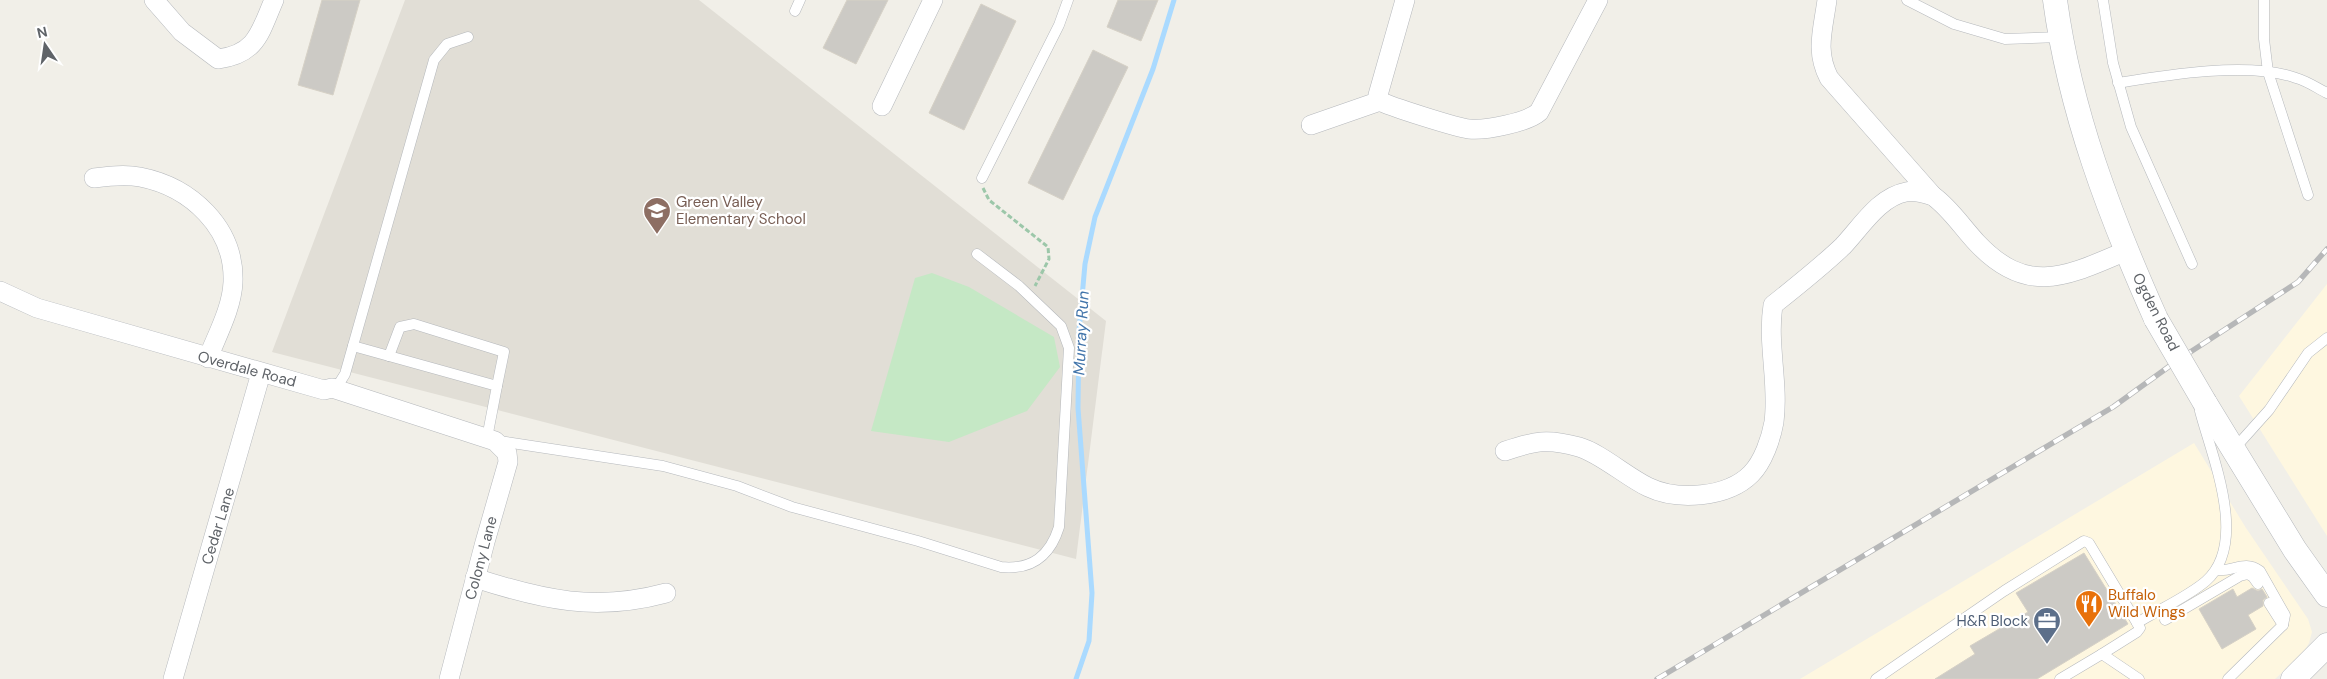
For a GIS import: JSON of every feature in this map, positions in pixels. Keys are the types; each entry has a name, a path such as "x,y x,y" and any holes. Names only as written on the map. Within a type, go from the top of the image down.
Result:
{"street":[{"path":"154,0 182,32 218,59 236,57 247,51 260,34 274,0"},
{"path":"882,106 933,0"},
{"path":"1380,101 1378,95 1404,0"},
{"path":"1310,125 1380,101 1468,129 1490,128 1533,117 1539,112 1598,0"},
{"path":"1827,0 1820,52 1822,64 1829,78 1933,196 1996,262 2012,271 2030,277 2066,274 2126,252"},
{"name":"Ogden Road","path":"2055,0 2060,37 2084,136 2126,252 2156,319 2295,550 2327,595"},
{"path":"94,178 115,176 139,177 158,182 194,202 210,215 222,232 232,264 233,284 230,298 208,358"},
{"path":"1505,451 1536,441 1554,442 1581,448 1648,488 1669,494 1693,495 1712,493 1736,485 1751,474 1762,460 1774,423 1775,376 1770,328 1773,306 1843,245 1876,209 1890,198 1906,192 1921,192 1933,196"},
{"name":"Overdale Road","path":"0,291 37,308 261,373 324,390 332,388 491,439"},
{"name":"Cedar Lane","path":"174,679 261,373"},
{"name":"Colony Lane","path":"449,679 508,462 507,453 491,439"},
{"path":"476,578 510,589 584,603 614,603 666,593"},
{"path":"2293,679 2327,645"}],"lane":[{"path":"795,11 800,0"},
{"path":"982,178 1059,25 1068,0"},
{"path":"1907,0 1954,24 2005,38 2060,37"},
{"path":"2103,0 2118,83 2130,127 2192,264"},
{"path":"2264,0 2264,44 2268,72 2308,195"},
{"path":"332,388 340,382 345,374 434,60 447,44 468,38"},
{"path":"2118,83 2182,73 2268,72 2297,78 2327,93"},
{"path":"389,356 400,327 414,324 504,352 497,386 491,439 663,466 737,486 792,507 918,541 1001,567 1015,568 1031,565 1048,552 1059,527 1069,348 1061,326 1028,294 978,254"},
{"path":"2234,449 2269,410 2308,353 2327,338"},
{"path":"353,346 497,386"},
{"path":"2138,622 2206,582 2216,570 2223,557 2228,526 2225,506 2191,378"},
{"path":"1876,679 2004,591 2084,542 2089,543 2140,628 2137,632 2060,679"},
{"path":"2216,570 2223,572 2248,565 2260,570 2282,606 2285,615 2282,625 2228,679"},
{"path":"2164,620 2240,576 2248,574 2258,584"},
{"path":"2269,603 2282,625"},
{"path":"2102,654 2138,679"}],"path":[{"path":"982,178 984,193 989,200 1048,247 1046,266 1028,294"}],"shaded area":[{"name":"Green Valley Elementary School","path":"405,0 699,0 1106,321 1076,559 272,352"},
{"path":"2327,284 2327,536 2239,396"},
{"path":"2194,443 2246,528 2308,619 2312,632 2309,643 2303,653 2275,679 1800,679"}],"green space":[{"path":"932,273 969,287 1054,337 1060,367 1027,411 949,442 871,431 915,278"}],"building":[{"path":"322,0 360,0 333,95 298,85"},
{"path":"847,0 888,0 856,64 823,48"},
{"path":"1118,0 1158,0 1141,41 1107,27"},
{"path":"981,4 1016,21 964,130 929,113"},
{"path":"1093,50 1128,67 1063,200 1028,183"},
{"path":"2084,553 2128,624 2037,679 1935,679 1975,654 1970,646 2028,612 2016,593"},
{"path":"2252,588 2258,591 2262,589 2267,597 2263,600 2263,606 2248,615 2256,629 2222,649 2199,609 2233,589 2237,597"}],"waterway":[{"name":"Murray Run","path":"1076,679 1089,641 1092,593 1078,408 1079,331 1085,264 1095,217 1153,69 1174,0"}],"railway":[{"path":"1657,679 2113,407 2178,360 2298,282 2327,249"}],"place":[{"name":"Green Valley Elementary School","path":"657,235"},
{"name":"Buffalo Wild Wings","path":"2089,628"},
{"name":"H&R Block","path":"2047,645"}]}
